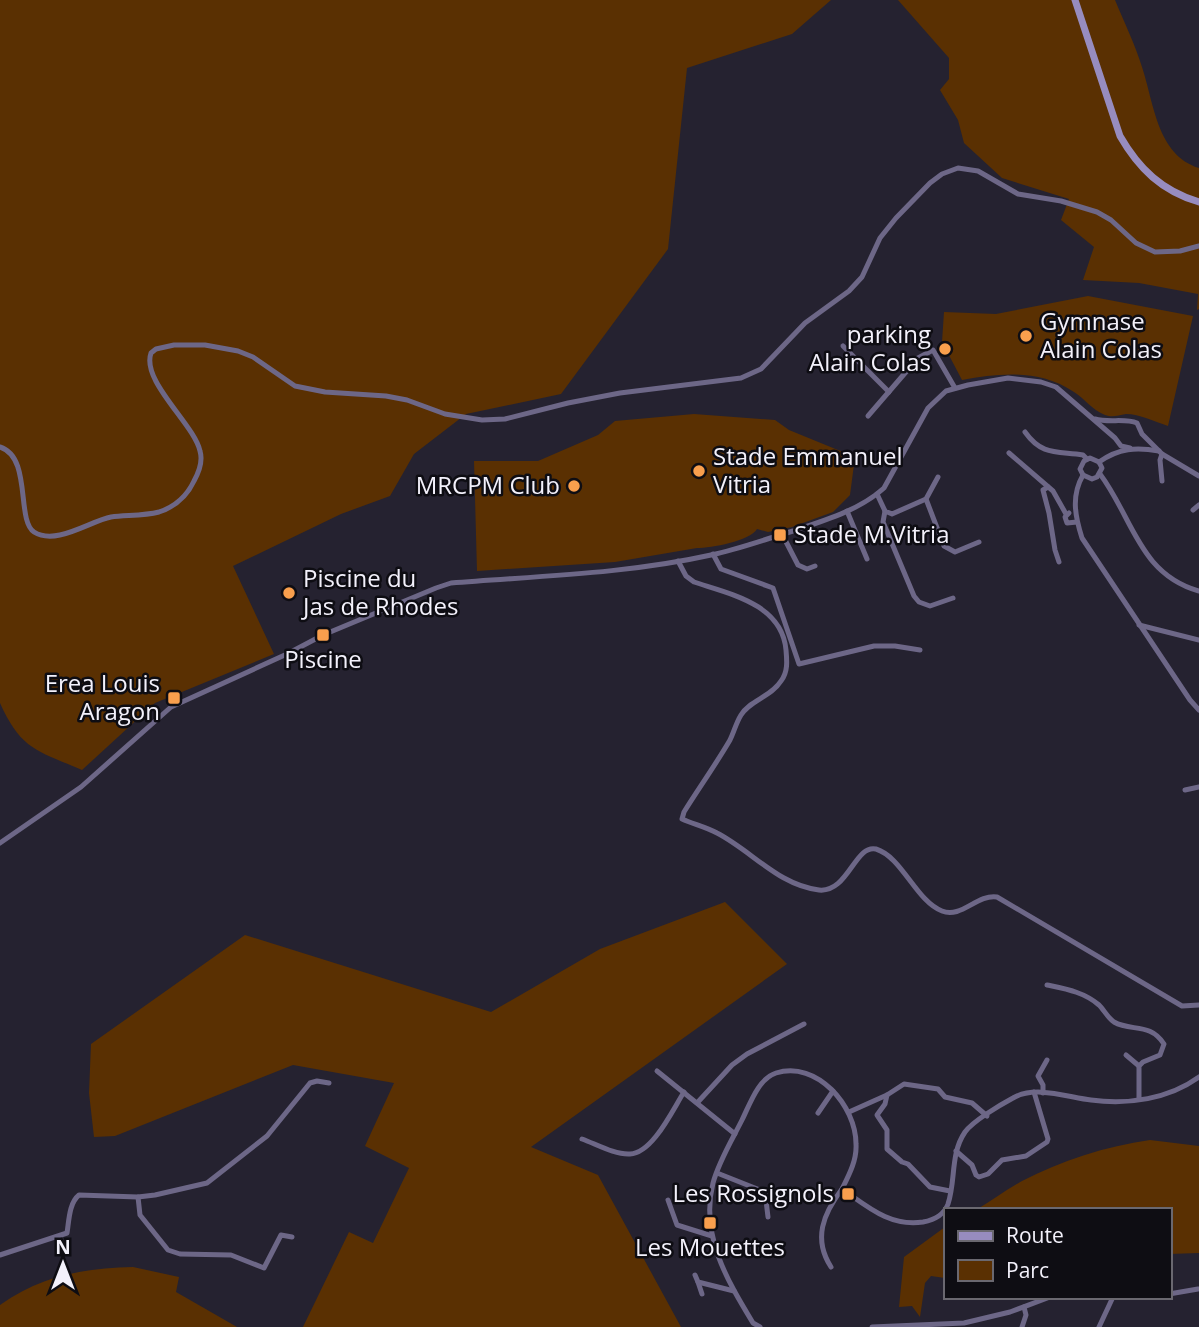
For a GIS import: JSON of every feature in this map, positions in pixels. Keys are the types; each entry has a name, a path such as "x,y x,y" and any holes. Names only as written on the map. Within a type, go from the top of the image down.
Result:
{"main road":[{"path":"1075,0 1120,136 1141,168 1169,190 1199,200"}],"street":[{"path":"0,447 13,457 24,489 28,526 41,534 65,534 110,517 163,511 177,503 192,486 201,463 200,450 176,414 150,365 151,352 163,346 205,345 238,351 253,357 295,386 325,393 386,396 462,418 482,420 513,417 568,402 620,393 741,378 761,369 805,323 849,292 862,277 880,238 896,218 930,183 942,174 958,168 978,171 1018,194 1061,201 1097,212 1111,220 1136,243 1155,252 1180,251 1199,246"},
{"path":"843,346 889,392"},
{"path":"868,416 918,358 933,350 955,388"},
{"path":"0,843 81,787 171,707 376,612 451,583 573,573 713,555 847,511 877,494 893,475 928,408 938,397 955,388 1008,378 1041,382 1056,387 1116,440 1131,448 1161,452"},
{"path":"1092,418 1137,423 1142,434 1161,452 1199,476"},
{"path":"1109,455 1116,440 1116,429 1121,423"},
{"path":"1025,432 1033,443 1047,451 1083,455 1087,459"},
{"path":"1099,461 1131,448 1140,442 1142,434"},
{"path":"1161,452 1162,481"},
{"path":"1009,453 1053,491 1066,514 1067,523 1077,522"},
{"path":"1083,475 1092,479 1100,474 1102,468 1099,461 1087,459 1081,466 1083,475 1075,493 1077,522 1090,552 1189,700 1199,710"},
{"path":"1100,474 1119,503 1139,544 1154,565 1169,579 1199,591"},
{"path":"885,511 892,514 926,499 938,477"},
{"path":"1048,487 1043,490 1059,562"},
{"path":"877,494 885,511 883,522 919,602 930,606 953,598"},
{"path":"926,499 944,547 955,552 979,542"},
{"path":"1193,510 1199,505"},
{"path":"847,511 867,559"},
{"path":"1066,514 1075,512"},
{"path":"782,534 798,565 807,569 815,566"},
{"path":"713,555 721,569 773,588 799,664 874,646 920,650"},
{"path":"678,561 686,576 694,582 758,605 769,614 786,644 788,664 781,681 764,698 748,705 740,716 731,738 682,819 717,833 785,880 821,890 836,886 862,852 877,849 887,855 931,904 943,912 956,912 986,897 997,897 1178,1004 1199,1005"},
{"path":"1139,625 1199,640"},
{"path":"1185,790 1199,787"},
{"path":"1047,985 1080,993 1100,1006 1113,1021 1147,1029 1161,1039 1164,1044 1160,1055 1139,1066 1139,1099"},
{"path":"697,1103 732,1065 747,1054 804,1024"},
{"path":"1126,1055 1139,1066"},
{"path":"1043,1093 1043,1085 1038,1076 1047,1060"},
{"path":"760,1327 752,1325 719,1260 710,1219 712,1191 717,1172 761,1084 775,1074 793,1070 801,1072 833,1091 849,1112 856,1136 856,1156 842,1189 827,1211 820,1234 825,1257 831,1267"},
{"path":"657,1071 735,1134"},
{"path":"946,1208 956,1151 966,1130 1017,1095 1034,1092 1095,1101 1139,1099 1172,1092 1199,1077"},
{"path":"0,1255 67,1233 72,1206 79,1195 138,1197 207,1182 267,1136 310,1083 329,1083"},
{"path":"849,1112 904,1084 938,1089 945,1097 972,1103 987,1116"},
{"path":"818,1113 833,1091"},
{"path":"582,1139 611,1150 630,1154 637,1152 657,1136 684,1092"},
{"path":"956,1151 972,1165 975,1175 979,1177 988,1174 1002,1160 1026,1156 1047,1142 1034,1092"},
{"path":"887,1095 886,1104 877,1115 887,1130 887,1149 908,1164 930,1187 950,1191"},
{"path":"717,1172 767,1189 768,1217"},
{"path":"842,1189 884,1217 904,1223 930,1220 944,1210"},
{"path":"138,1197 140,1215 172,1252 231,1255 264,1268 281,1235 292,1237"},
{"path":"668,1200 677,1225 712,1236"},
{"path":"702,1294 696,1278 734,1291"},
{"path":"1171,1293 1198,1289"},
{"path":"872,1327 964,1325 1045,1299"},
{"path":"1099,1327 1112,1299"},
{"path":"1022,1327 1026,1314 1024,1307"}],"green space":[{"path":"0,0 831,0 792,34 687,68 668,249 561,394 466,414 414,454 390,496 341,514 233,566 274,654 155,703 82,770 32,747 15,731 0,703"},
{"path":"898,0 1115,0 1139,58 1154,111 1166,140 1174,152 1199,168 1199,309 1197,310 1198,294 1139,283 1083,280 1094,247 1061,220 1069,199 1002,178 964,143 958,120 940,90 949,79 949,58"},
{"path":"1088,296 1193,316 1168,426 1131,414 1105,415 1074,392 1047,379 1005,375 962,380 942,342 944,312 996,314"},
{"path":"694,414 775,420 789,430 855,457 850,495 833,512 792,527 768,532 757,529 747,537 720,545 615,562 477,571 474,461 538,461 598,435 615,421"},
{"path":"725,902 787,964 531,1147 598,1175 681,1327 303,1327 349,1232 373,1243 409,1168 365,1146 394,1083 293,1065 115,1136 94,1137 89,1093 91,1044 245,935 491,1012 600,949"},
{"path":"1150,1140 1199,1146 1199,1253 1171,1254 1171,1208 979,1208 1022,1181 1052,1167 1100,1150"},
{"path":"944,1228 944,1278 931,1276 925,1283 920,1317 912,1306 899,1307 904,1257"},
{"path":"133,1267 179,1277 176,1292 237,1327 0,1327 0,1305 31,1287 80,1272"}],"place":[{"name":"Gymnase Alain Colas","path":"1026,336"},
{"name":"parking Alain Colas","path":"945,349"},
{"name":"Stade Emmanuel Vitria","path":"699,471"},
{"name":"MRCPM Club","path":"574,486"},
{"name":"Stade M.Vitria","path":"780,535"},
{"name":"Piscine du Jas de Rhodes","path":"289,593"},
{"name":"Piscine","path":"323,635"},
{"name":"Erea Louis Aragon","path":"174,698"},
{"name":"Les Rossignols","path":"848,1194"},
{"name":"Les Mouettes","path":"710,1223"}]}
